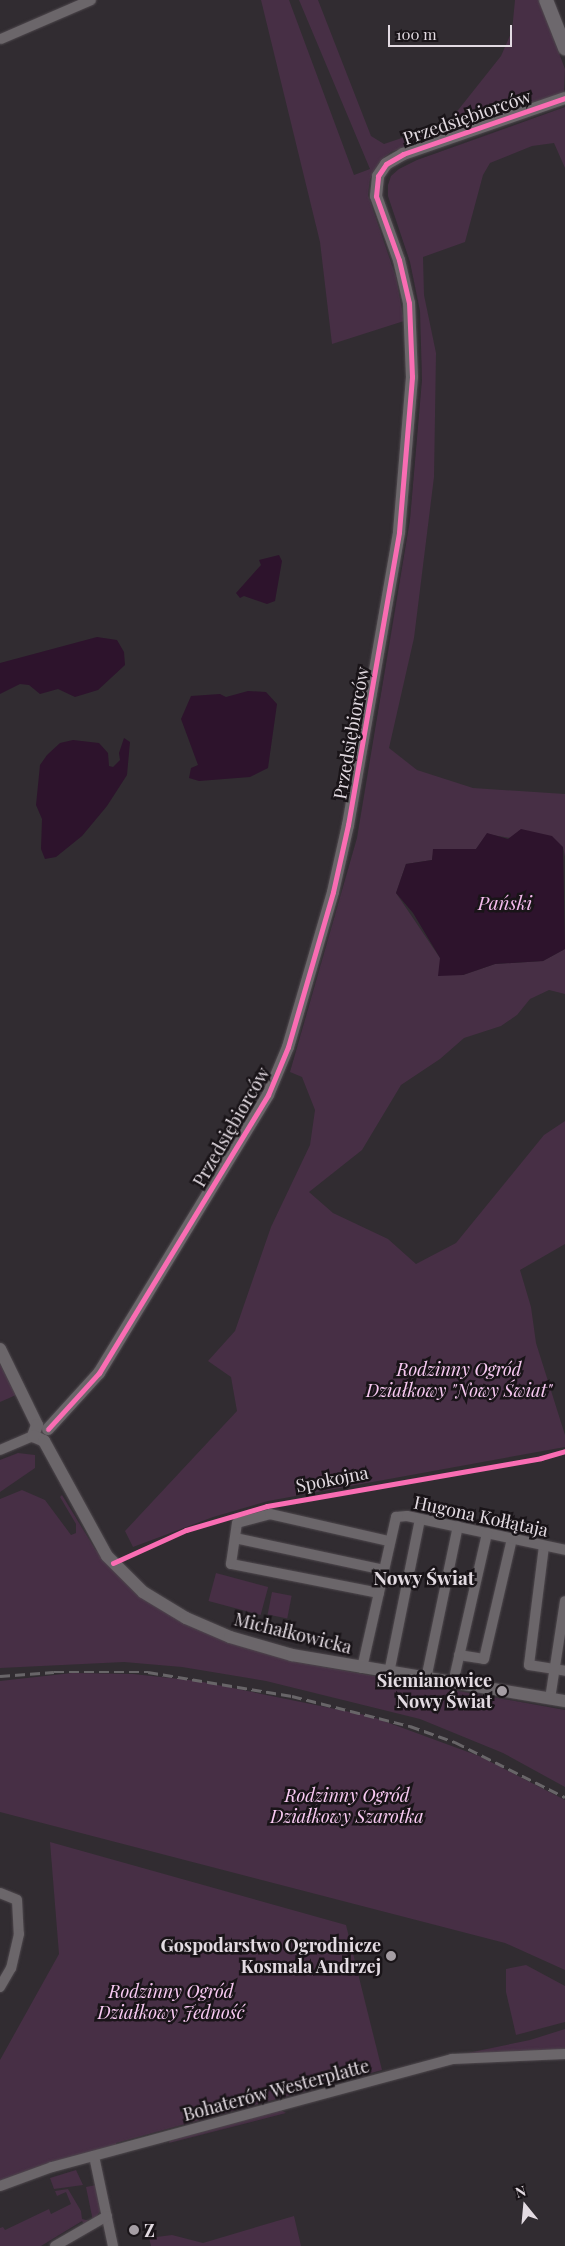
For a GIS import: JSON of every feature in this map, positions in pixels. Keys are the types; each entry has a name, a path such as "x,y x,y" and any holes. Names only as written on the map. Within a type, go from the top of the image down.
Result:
{"main road":[{"path":"546,0 565,48"}],"street":[{"path":"1,39 91,0"},
{"name":"Przedsiębiorców","path":"40,1433 98,1373 268,1095 290,1040 333,892 348,825 400,532 412,377 409,303 399,260 376,196 378,176 386,164 396,157 565,98"},
{"name":"Michałkowicka","path":"0,1349 40,1433 101,1549 143,1592 186,1618 236,1639 275,1651 389,1673 565,1701"},
{"path":"0,1450 40,1433"},
{"path":"380,1593 231,1564 237,1523 270,1514 390,1541"},
{"name":"Hugona Kołłątaja","path":"362,1668 396,1517 458,1526 565,1550"},
{"path":"389,1673 420,1519"},
{"path":"426,1679 458,1526"},
{"path":"453,1682 487,1533"},
{"path":"235,1538 384,1570"},
{"path":"459,1656 484,1659 512,1539"},
{"path":"544,1546 529,1666 565,1671"},
{"path":"550,1698 565,1601"},
{"path":"0,1893 17,1900 19,1934 12,1968 0,1986"},
{"name":"Bohaterów Westerplatte","path":"0,2186 52,2167 452,2059 565,2054"},
{"path":"94,2156 113,2246"},
{"path":"55,2246 107,2216"}],"green space":[{"path":"261,0 289,0 354,175 370,169 299,0 318,0 371,136 384,144 443,124 455,114 501,56 512,31 515,0 539,0 565,69 564,92 391,152 382,159 370,179 368,195 396,277 404,321 332,344 320,242"},
{"name":"Rodzinny Ogród Działkowy \"Nowy Świat\"","path":"565,107 565,168 554,143 532,146 490,163 483,175 465,242 423,257 424,295 436,353 434,477 414,638 389,748 417,770 473,788 565,794 565,857 563,847 487,834 476,849 434,849 432,860 406,864 396,893 440,958 463,975 495,964 543,961 565,949 565,994 549,990 530,999 517,1015 501,1026 464,1038 440,1059 401,1085 362,1150 309,1192 333,1213 388,1239 416,1264 456,1243 544,1135 565,1121 565,1244 520,1270 531,1307 536,1343 565,1435 565,1447 268,1501 213,1517 133,1547 125,1531 237,1411 231,1377 208,1361 235,1331 271,1227 310,1145 315,1110 302,1077 290,1072 357,838 410,520 422,380 420,311 410,262 388,196 388,185 391,176 399,169 417,160"},
{"path":"0,1364 16,1395 0,1402"},
{"path":"18,1453 35,1455 35,1468 0,1492 0,1460"},
{"path":"22,1490 45,1500 71,1535 76,1533 76,1524 60,1497 62,1495 95,1549 140,1595 296,1662 565,1710 565,1787 503,1753 420,1719 266,1681 182,1667 124,1662 0,1668 0,1499"},
{"path":"216,1573 268,1587 261,1615 208,1601"},
{"path":"272,1592 292,1596 287,1618 268,1615"},
{"name":"Rodzinny Ogród Działkowy Szarotka","path":"72,1673 133,1674 198,1681 370,1716 479,1756 565,1800 565,1970 505,1943 0,1812 0,1681"},
{"name":"Rodzinny Ogród Działkowy Jedność","path":"50,1842 346,1925 382,2070 116,2143 117,2146 27,2171 0,2182 0,2060 59,1954"},
{"path":"526,1965 565,1986 565,2022 516,2035 506,1992 506,1969"},
{"path":"565,2029 565,2050 453,2056 530,2040"},
{"path":"281,2110 286,2113 169,2143 170,2140"},
{"path":"76,2170 83,2185 54,2189 50,2178"},
{"path":"96,2185 101,2210 93,2221 86,2187"},
{"path":"68,2189 81,2211 82,2219 90,2221 85,2226 82,2221 41,2246 0,2246 0,2228 3,2227 5,2230 49,2209 51,2214 71,2204 66,2192 57,2196 55,2191"},
{"path":"294,2216 301,2246 151,2246 149,2238 172,2235 203,2243"}],"water":[{"path":"279,555 282,561 275,601 267,604 244,596 240,598 236,593 261,565 259,560"},
{"path":"97,637 117,640 124,652 125,665 98,690 75,697 58,689 40,694 29,685 20,684 0,694 0,663"},
{"path":"248,691 266,692 277,704 268,768 250,777 199,781 189,778 191,768 198,765 181,719 191,696 220,694 226,697"},
{"path":"124,738 130,742 127,775 107,806 82,836 56,857 45,859 41,849 42,819 36,805 40,765 47,755 60,743 73,740 99,743 108,753 109,766 113,767 120,760 119,753"},
{"name":"Pański","path":"521,829 552,836 563,847 565,949 543,961 495,964 463,975 438,976 440,958 413,913 396,893 406,864 432,860 433,849 476,849 487,833 508,839"}],"railway":[{"path":"0,1676 54,1672 148,1672 292,1696 410,1726 455,1742 565,1797"}],"cycle path":[{"path":"48,1429 99,1373 268,1095 288,1047 333,892 348,825 399,532 412,377 409,303 399,260 376,196 378,176 386,164 403,154 565,98"},
{"name":"Spokojna","path":"113,1563 186,1530 267,1506 541,1458 565,1451"}],"place":[{"name":"Siemianowice Nowy Świat","path":"502,1691"},
{"name":"Gospodarstwo Ogrodnicze Kosmala Andrzej","path":"391,1956"},
{"name":"Z","path":"134,2230"}],"district":[{"name":"Nowy Świat","path":"424,1578"}]}
